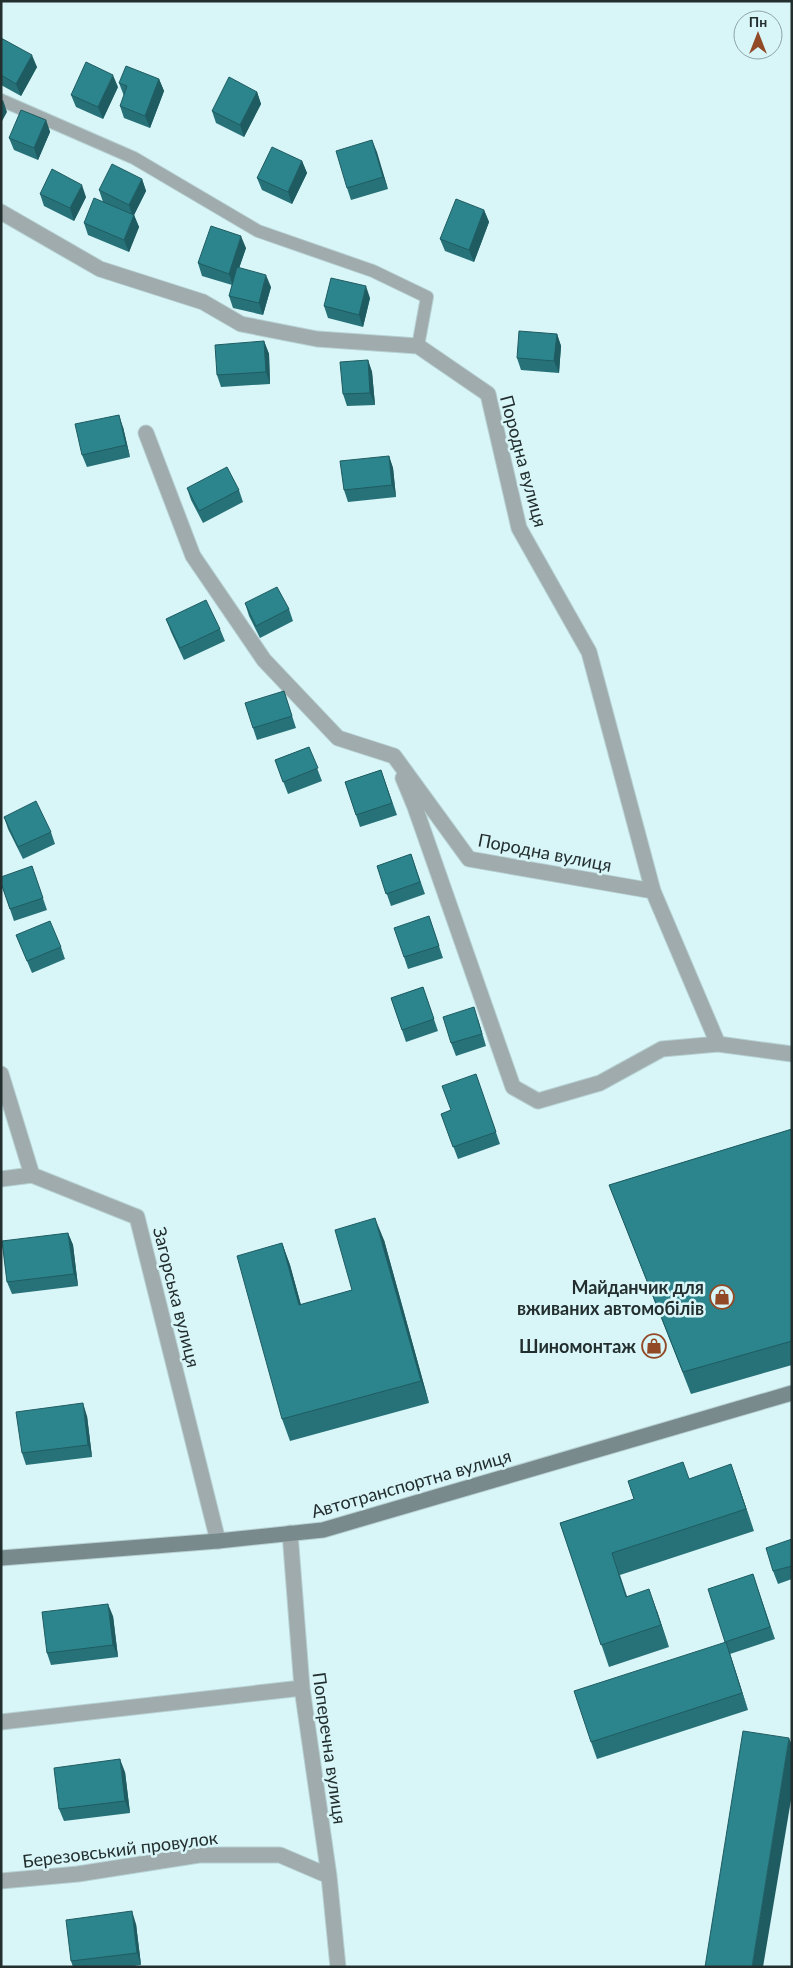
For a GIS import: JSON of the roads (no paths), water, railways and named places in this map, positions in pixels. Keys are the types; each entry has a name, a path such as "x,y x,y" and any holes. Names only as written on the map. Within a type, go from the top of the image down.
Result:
{"main road":[{"name":"Автотранспортна вулиця","path":"1,1558 218,1541 322,1530 792,1394"}],"street":[{"path":"1,212 100,269 203,302 240,324 317,339 418,346"},
{"name":"Породна вулиця","path":"418,346 488,394 519,528 589,652 653,891 718,1044"},
{"path":"146,433 193,556 264,660 338,738 394,756 416,807 512,1087 538,1101 600,1083 662,1049 718,1044 792,1054"},
{"name":"Породна вулиця","path":"394,756 469,859 653,891"},
{"path":"1,1074 32,1175 1,1179"},
{"name":"Загорська вулиця","path":"32,1175 137,1217 218,1541"},
{"name":"Поперечна вулиця","path":"290,1533 302,1688 329,1876 338,1967"},
{"path":"1,1722 302,1688"},
{"name":"Березовський провулок","path":"1,1881 78,1874 199,1855 280,1855 329,1876"}],"lane":[{"path":"1,100 134,158 258,230 373,271 427,297 418,346"}],"place":[{"name":"Майданчик для вживаних автомобілів","path":"722,1297"},
{"name":"Шиномонтаж","path":"654,1346"}]}
